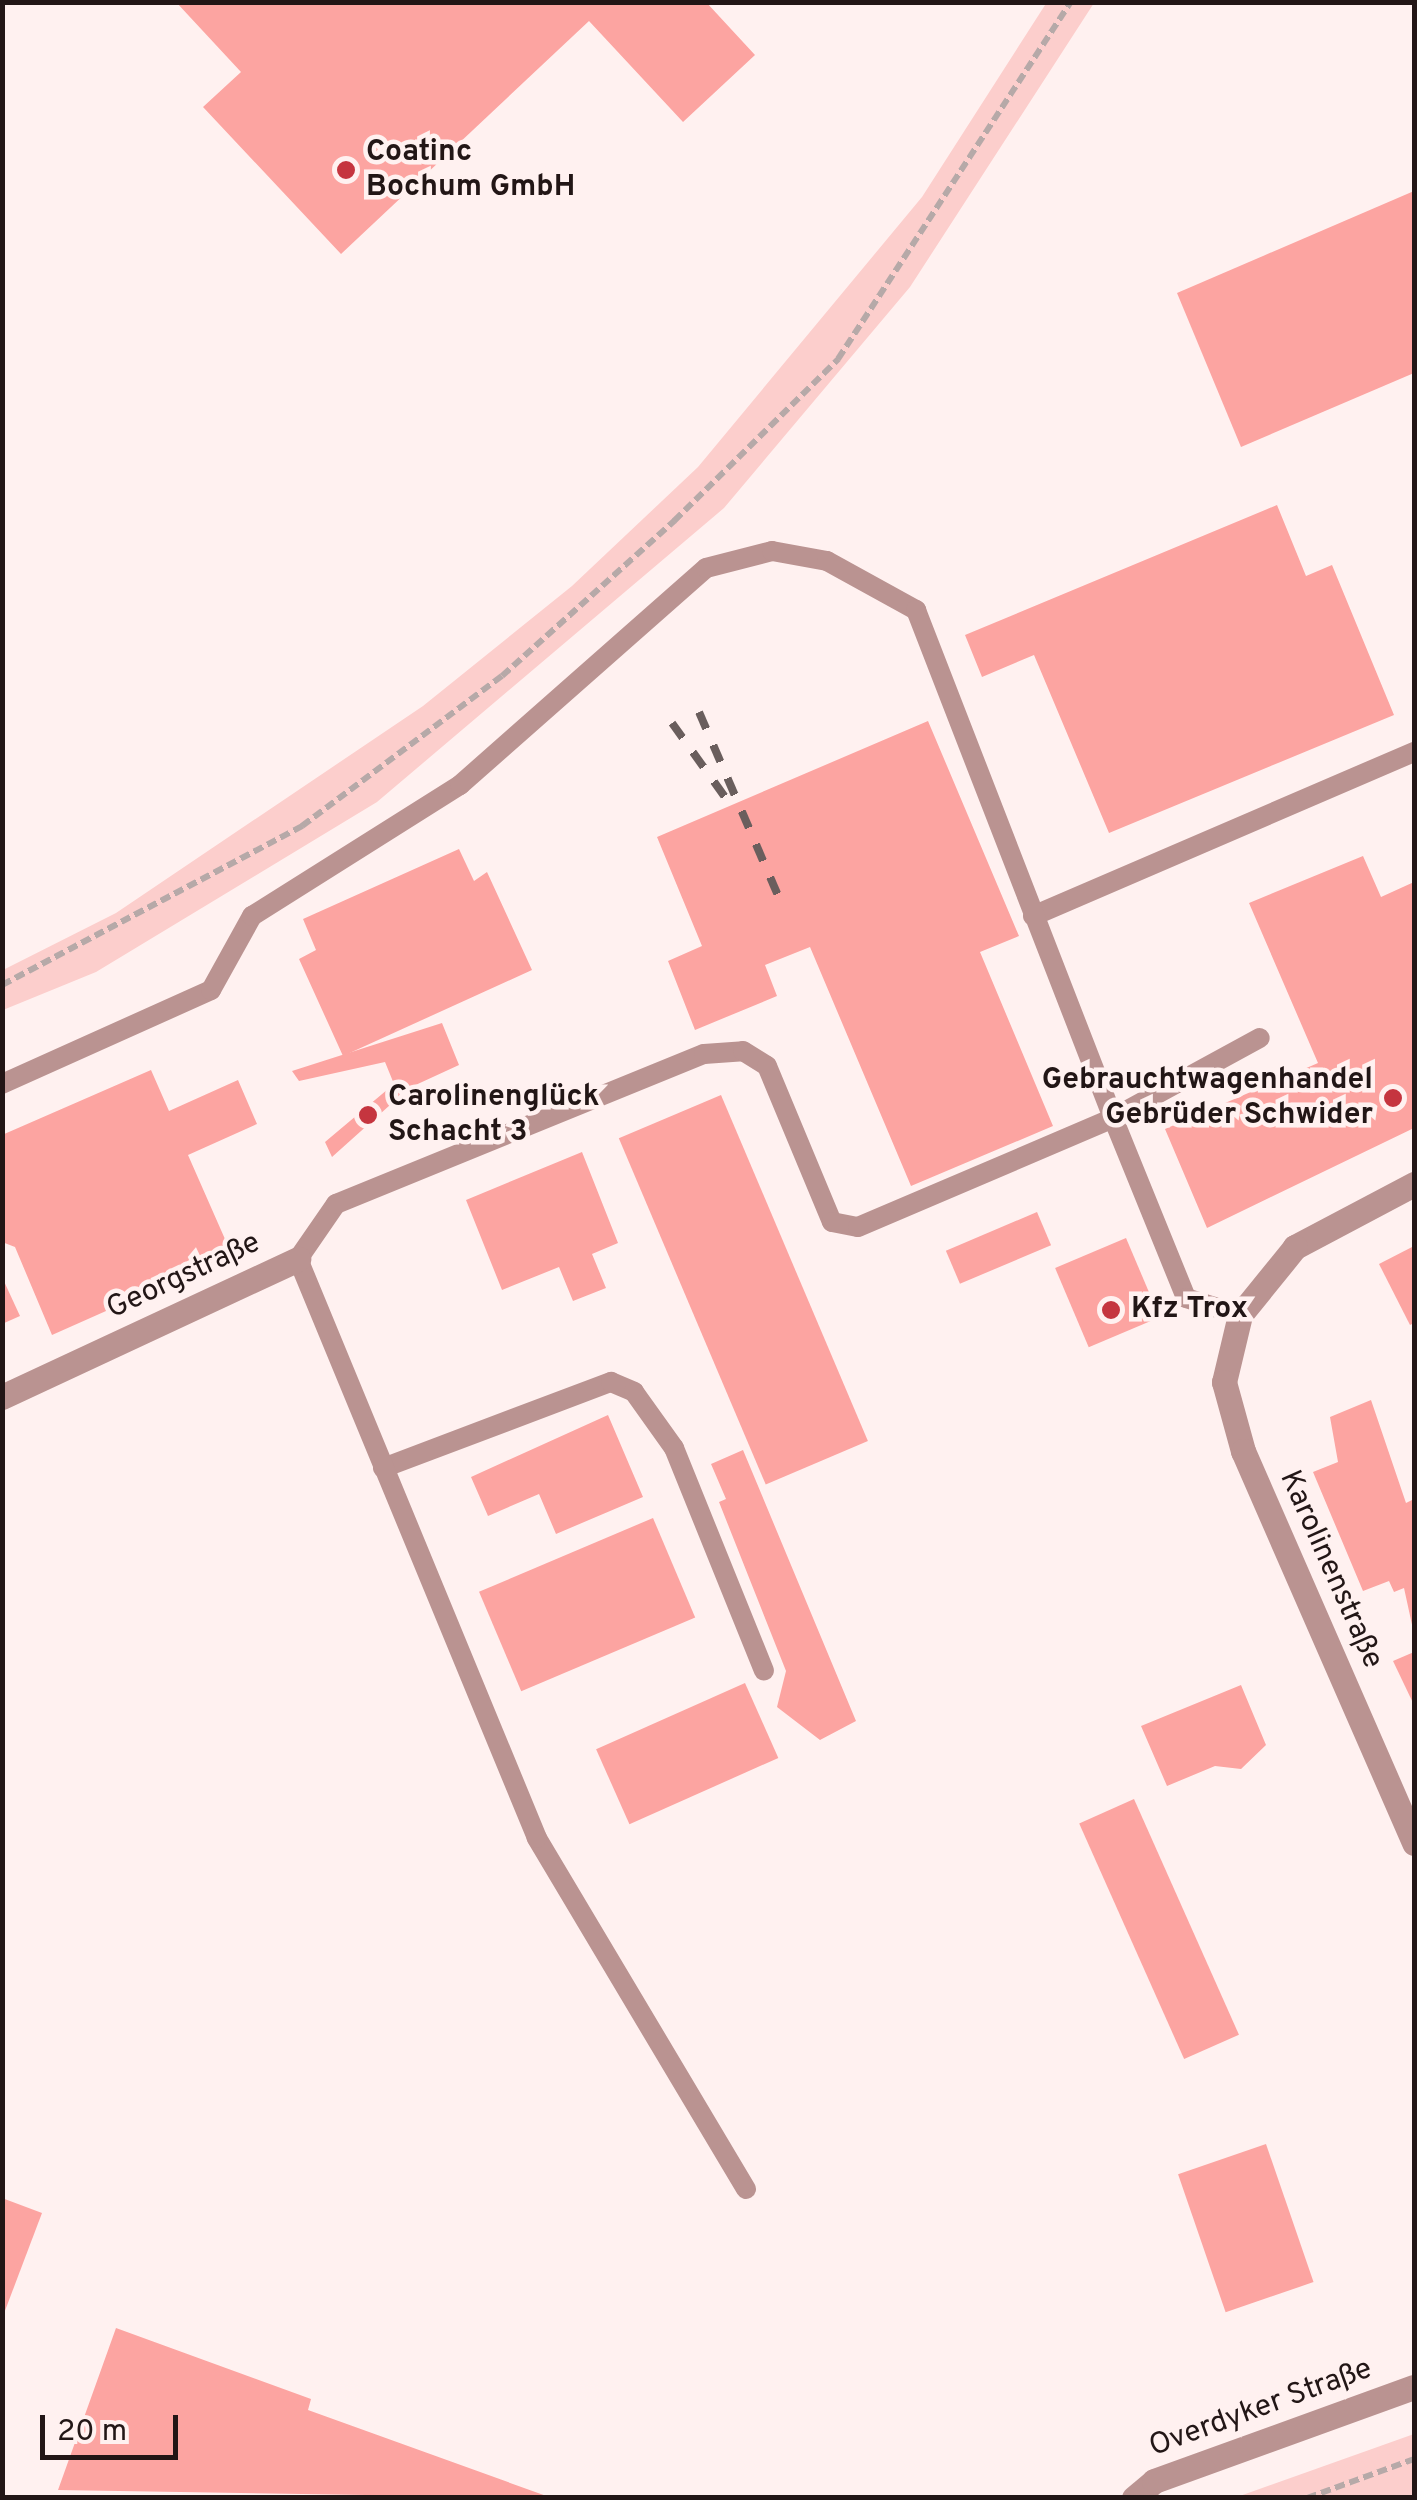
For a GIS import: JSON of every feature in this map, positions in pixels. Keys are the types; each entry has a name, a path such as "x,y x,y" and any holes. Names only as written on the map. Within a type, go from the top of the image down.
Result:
{"street":[{"name":"Karolinenstraße","path":"1414,1184 1296,1246 1240,1314 1224,1382 1243,1451 1414,1844"},
{"name":"Georgstraße","path":"2,1397 298,1259"},
{"name":"Overdyker Straße","path":"1134,2498 1154,2481 1414,2387"}],"lane":[{"path":"2,1084 211,990 252,916 460,785 507,734 732,554 827,561 916,610 1112,1118 1186,1298 1240,1314"},
{"path":"1034,916 1414,752"},
{"path":"1112,1118 1260,1038"},
{"name":"Georgstraße","path":"298,1259 336,1204 704,1054 743,1052 767,1066 832,1222 858,1227 1112,1118"},
{"path":"298,1259 537,1838 746,2190"},
{"path":"383,1468 611,1382 634,1392 674,1448 764,1672"}],"path":[{"path":"2,985 302,826 502,676 674,522 838,359 1071,2"},
{"path":"1307,2498 1414,2459"}],"shaded area":[{"path":"1047,2 1094,3 910,287 724,508 377,802 96,972 3,1010 3,970 116,913 423,706 572,586 698,467 922,197"},
{"path":"1414,2434 1414,2497 1237,2497"}],"building":[{"name":"Coatinc Bochum GmbH","path":"176,2 706,2 755,55 683,122 589,21 341,254 203,107 241,72"},
{"path":"1414,191 1414,373 1241,447 1177,293"},
{"path":"1277,505 1306,576 1332,565 1394,715 1109,833 1034,655 982,677 965,635"},
{"path":"928,721 1019,936 980,952 1053,1126 911,1186 810,947 765,965 777,996 695,1030 668,961 702,946 657,837"},
{"path":"459,849 474,881 487,872 532,970 343,1056 299,959 316,950 303,919"},
{"path":"1363,856 1381,897 1414,882 1414,1128 1207,1228 1165,1129 1318,1063 1249,903"},
{"name":"Carolinenglück Schacht 3","path":"442,1023 459,1065 409,1088 332,1157 325,1142 394,1084 385,1062 299,1081 292,1071"},
{"path":"151,1070 169,1111 238,1080 257,1124 188,1155 232,1255 52,1335 15,1247 2,1242 2,1135"},
{"path":"721,1095 868,1441 766,1484 619,1138"},
{"path":"582,1152 618,1243 592,1254 606,1288 573,1301 559,1267 502,1290 466,1200"},
{"path":"1037,1212 1051,1245 960,1284 946,1251"},
{"path":"1126,1238 1160,1317 1089,1347 1055,1268"},
{"path":"1414,1246 1414,1323 1410,1325 1379,1264"},
{"path":"2,1277 20,1316 2,1324"},
{"path":"1371,1400 1406,1503 1414,1499 1414,1634 1404,1588 1394,1592 1389,1581 1363,1591 1313,1472 1338,1462 1330,1417"},
{"path":"608,1415 643,1497 556,1534 539,1494 488,1516 471,1477"},
{"path":"743,1450 856,1721 820,1740 777,1707 786,1671 719,1502 726,1499 711,1464"},
{"path":"653,1518 695,1617 521,1691 479,1592"},
{"path":"1414,1652 1414,1705 1393,1661"},
{"path":"745,1683 778,1758 629,1824 596,1749"},
{"path":"1241,1685 1266,1745 1241,1769 1215,1766 1167,1786 1141,1726"},
{"path":"1134,1799 1239,2035 1184,2059 1079,1823"},
{"path":"1266,2144 1314,2282 1226,2312 1178,2174"},
{"path":"2,2198 42,2213 3,2316 2,2316"},
{"path":"116,2328 311,2399 308,2410 552,2498 58,2490"}],"railway":[{"path":"699,712 778,895"},
{"path":"672,723 730,804"}],"place":[{"name":"Coatinc Bochum GmbH","path":"346,170"},
{"name":"Gebrauchtwagenhandel Gebrüder Schwider","path":"1393,1098"},
{"name":"Carolinenglück Schacht 3","path":"368,1115"},
{"name":"Kfz Trox","path":"1111,1310"}]}
